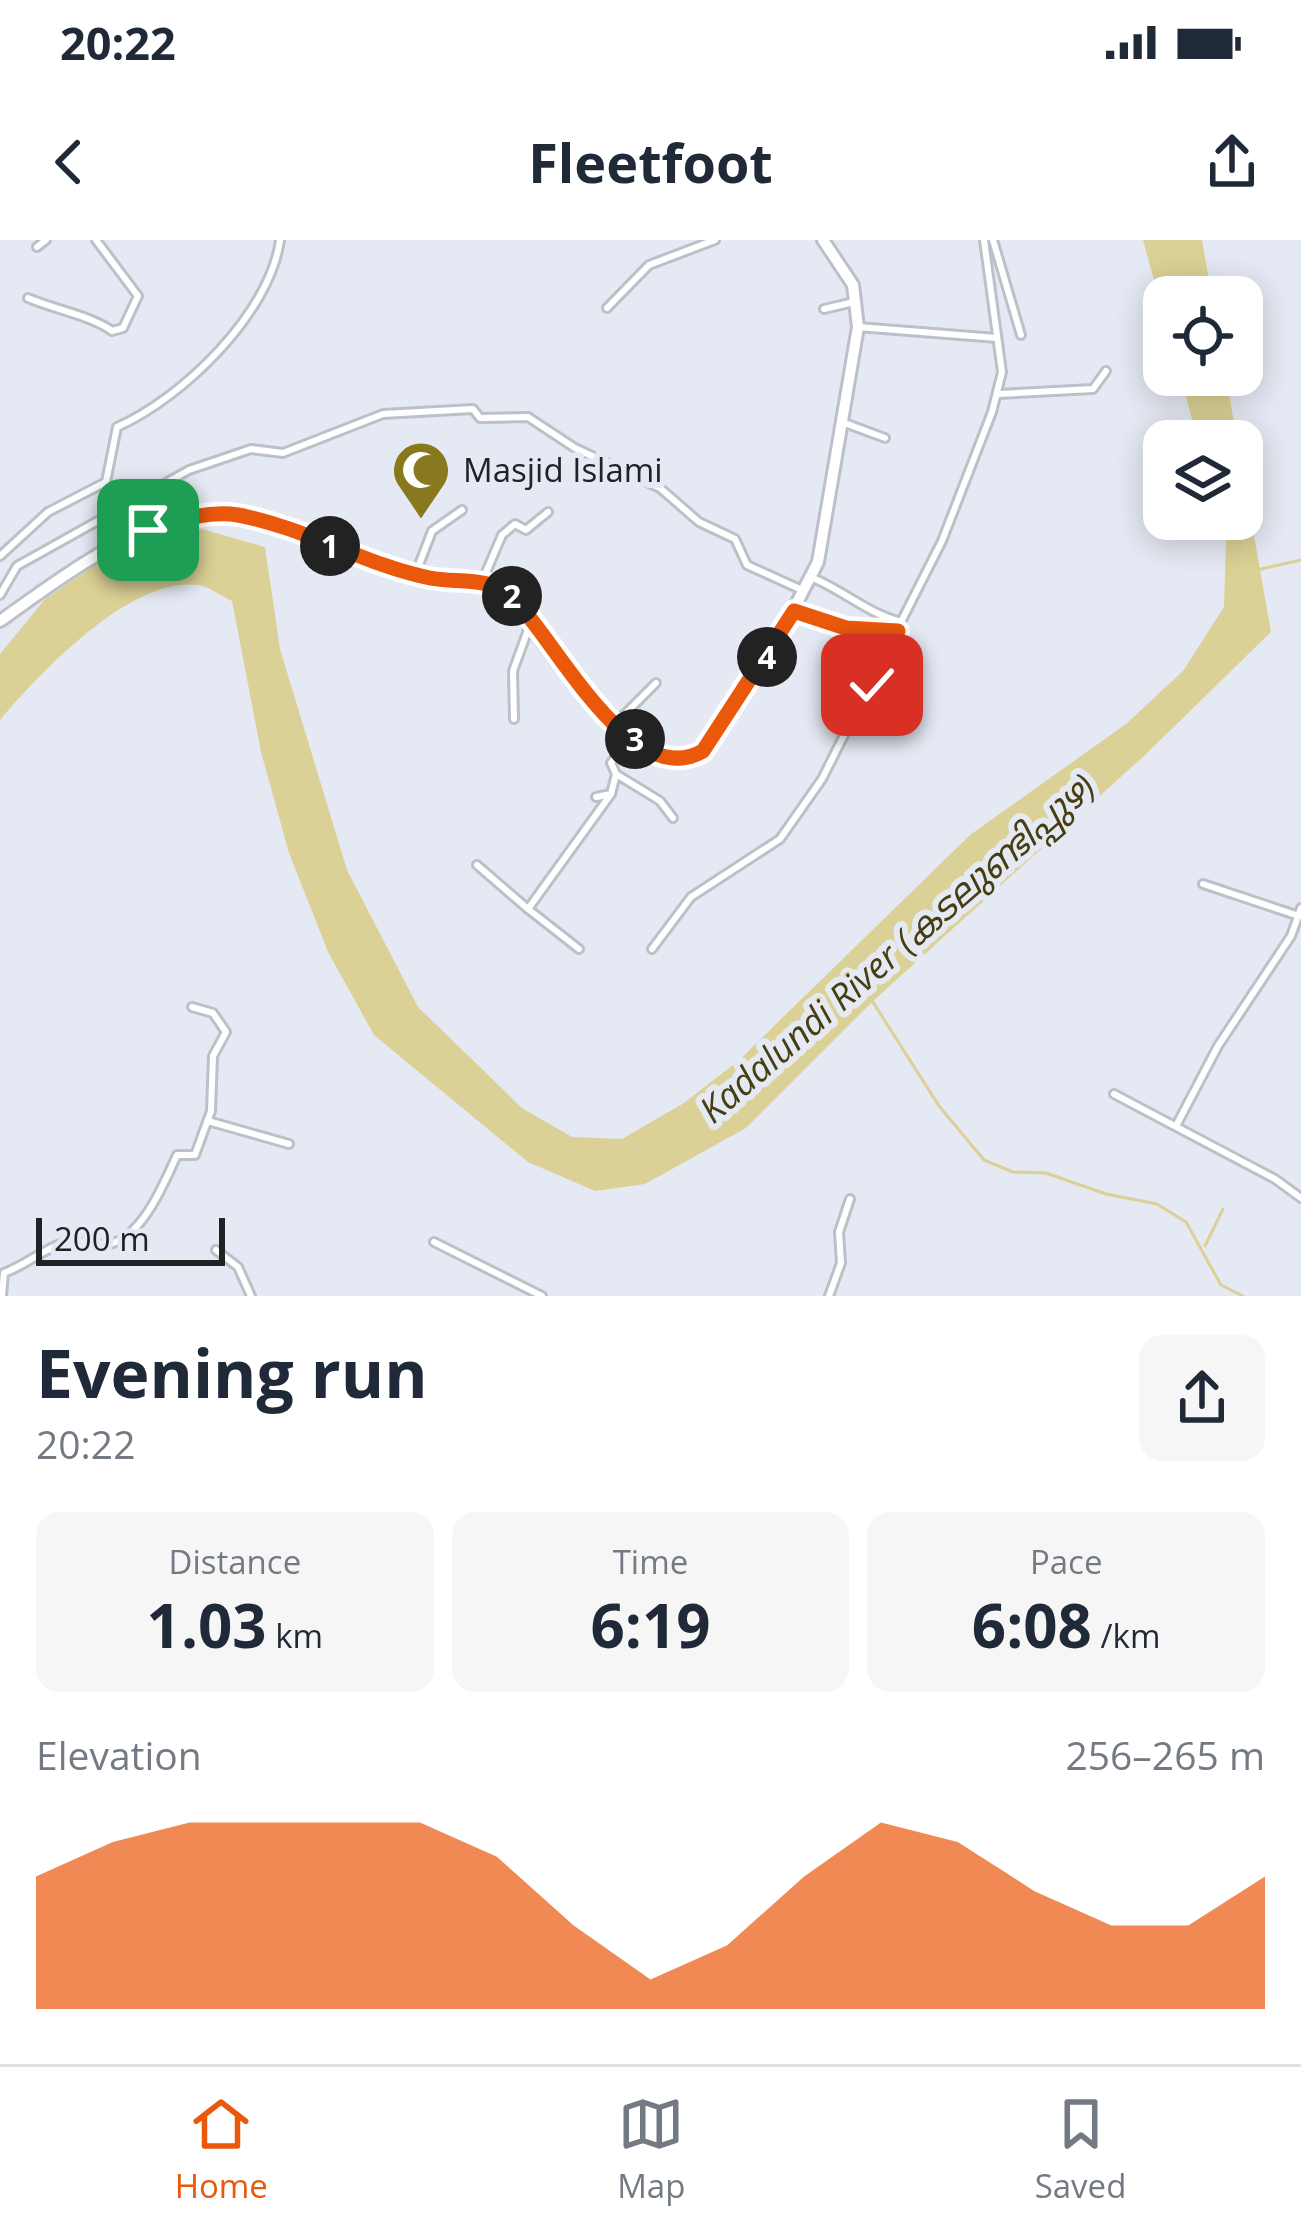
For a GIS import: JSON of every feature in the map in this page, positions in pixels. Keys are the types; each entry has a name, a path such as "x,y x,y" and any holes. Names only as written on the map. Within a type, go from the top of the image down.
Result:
{"main road":[{"path":"0,620 83,562 148,530 197,515 237,515 416,574 482,584 511,596 586,694 631,737 669,759 690,759 703,751 813,578 858,327 857,301 845,271 823,240"}],"street":[{"path":"37,247 46,240"},
{"path":"28,298 112,331 123,328 137,296 96,240"},
{"path":"0,556 48,512 106,482 117,428 146,414 214,360 276,270 280,240"},
{"path":"608,308 649,265 715,240"},
{"path":"652,949 691,897 780,839 822,779 942,541 1002,372 984,240"},
{"path":"993,240 1021,335"},
{"path":"824,309 857,301"},
{"path":"858,327 999,338"},
{"path":"997,395 1094,389 1106,371"},
{"path":"0,596 17,566 189,470 250,449 283,453 383,415 473,409 480,418 528,417 575,448 660,488 699,522 735,539 747,566 805,592"},
{"path":"839,421 885,438"},
{"path":"416,574 432,531 462,510"},
{"path":"482,584 506,529 515,524 526,530 548,512"},
{"path":"813,578 844,591 865,610 899,626"},
{"path":"794,611 833,626 899,626"},
{"path":"514,719 513,671 530,623"},
{"path":"616,723 656,683"},
{"path":"631,737 610,763 616,774 660,801 673,818"},
{"path":"528,909 611,794 616,774"},
{"path":"596,797 611,794"},
{"path":"477,865 579,949"},
{"path":"1176,1126 1210,1059 1300,912 1203,884"},
{"path":"2,1296 4,1273 34,1262 48,1249 70,1240 106,1245 129,1234 177,1155 195,1156 208,1121 213,1056 226,1032 213,1013 192,1006"},
{"path":"1114,1094 1301,1198"},
{"path":"208,1121 290,1144"},
{"path":"829,1296 842,1263 839,1232 850,1199"},
{"path":"434,1242 542,1296"},
{"path":"216,1250 238,1267 250,1296"}],"water":[{"path":"1143,240 1202,240 1208,276 1153,276"},
{"path":"1186,396 1230,396 1234,420 1192,420"},
{"name":"Kadalundi River (കടലുണ്ടിപ്പുഴ)","path":"202,529 265,547 280,649 347,870 418,1007 522,1108 572,1137 622,1139 684,1103 737,1062 970,835 1126,724 1183,671 1224,607 1226,541 1255,540 1271,632 1145,755 873,1001 746,1128 645,1184 595,1191 528,1162 374,1035 328,952 289,853 261,752 232,601 198,585 172,586 144,596 88,632 0,720 0,654 45,599 102,560"}],"waterway":[{"path":"1257,570 1301,560"},
{"name":"Kadalundi River (കടലുണ്ടിപ്പുഴ)","path":"871,999 939,1106 984,1160 1013,1172 1046,1173 1106,1194 1157,1204 1186,1222 1221,1285 1243,1296"},
{"path":"1205,1246 1223,1209"}],"place":[{"name":"Masjid Islami","path":"421,521"}],"route":[{"path":"148,530 197,515 237,515 430,578 495,586 511,596 563,668 606,715 631,737 669,759 690,759 703,751 794,611 820,623 898,631 872,685"}]}
